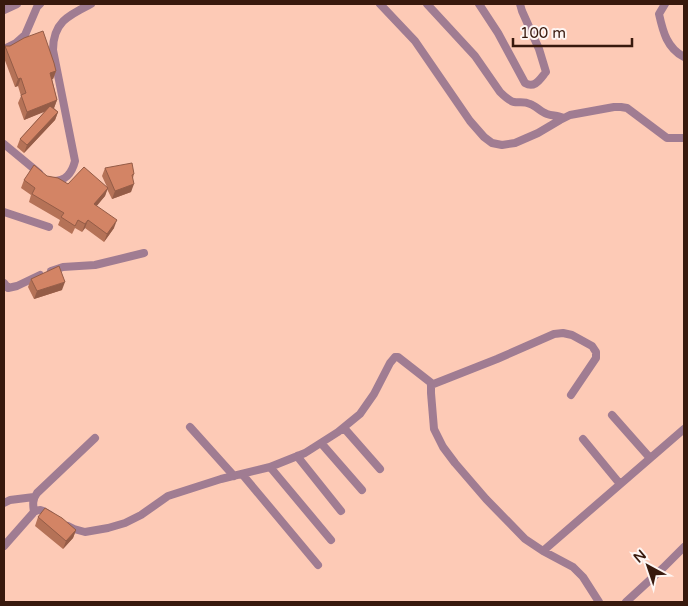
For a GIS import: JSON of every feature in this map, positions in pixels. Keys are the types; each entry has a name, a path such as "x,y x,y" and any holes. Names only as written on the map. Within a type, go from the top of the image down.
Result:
{"street":[{"path":"4,10 17,4"},
{"path":"4,144 46,179 60,181 66,178 71,171 75,161 53,42 60,25 67,16 91,4"},
{"path":"380,4 415,41 470,121 492,143 502,146 515,144 570,115 614,107 628,108 667,138 684,138"},
{"path":"427,4 475,56 505,97 513,102 528,103 537,107 542,112 563,118"},
{"path":"479,4 498,33 525,83 533,85 546,72 539,49 520,4"},
{"path":"665,4 659,14 662,30 669,44 678,54 684,57"},
{"path":"4,49 16,43 25,35 37,5"},
{"path":"4,212 49,227"},
{"path":"4,284 8,288 17,286 53,269 95,265 144,253"},
{"path":"431,385 554,334 563,333 572,335 592,346 596,352 596,358 571,395"},
{"path":"4,546 34,512 39,510 74,529 85,532 108,528 125,523 141,515 168,496 221,479 270,467 305,453 344,428 360,414 395,357 400,358 427,379 431,385 434,429 454,463 525,539 573,567 599,602"},
{"path":"612,415 650,458"},
{"path":"190,427 238,475 318,564"},
{"path":"344,428 380,469"},
{"path":"543,551 684,429"},
{"path":"4,504 10,500 34,497 95,438"},
{"path":"582,439 620,484"},
{"path":"321,443 362,490"},
{"path":"297,456 341,511"},
{"path":"270,467 331,540"},
{"path":"34,497 34,512"},
{"path":"626,602 684,547"}],"building":[{"path":"43,31 56,71 50,73 57,100 27,112 21,95 26,93 21,78 18,79 5,46 10,46"},
{"path":"50,106 58,112 27,145 20,139"},
{"path":"132,163 134,184 115,191 105,168"},
{"path":"34,165 47,176 58,178 68,184 84,167 108,188 94,204 117,220 107,234 88,220 85,224 78,220 75,226 61,217 64,213 32,194 35,188 24,180"},
{"path":"59,266 65,282 37,291 31,279"},
{"path":"45,508 62,518 76,530 66,541 38,517"}]}
